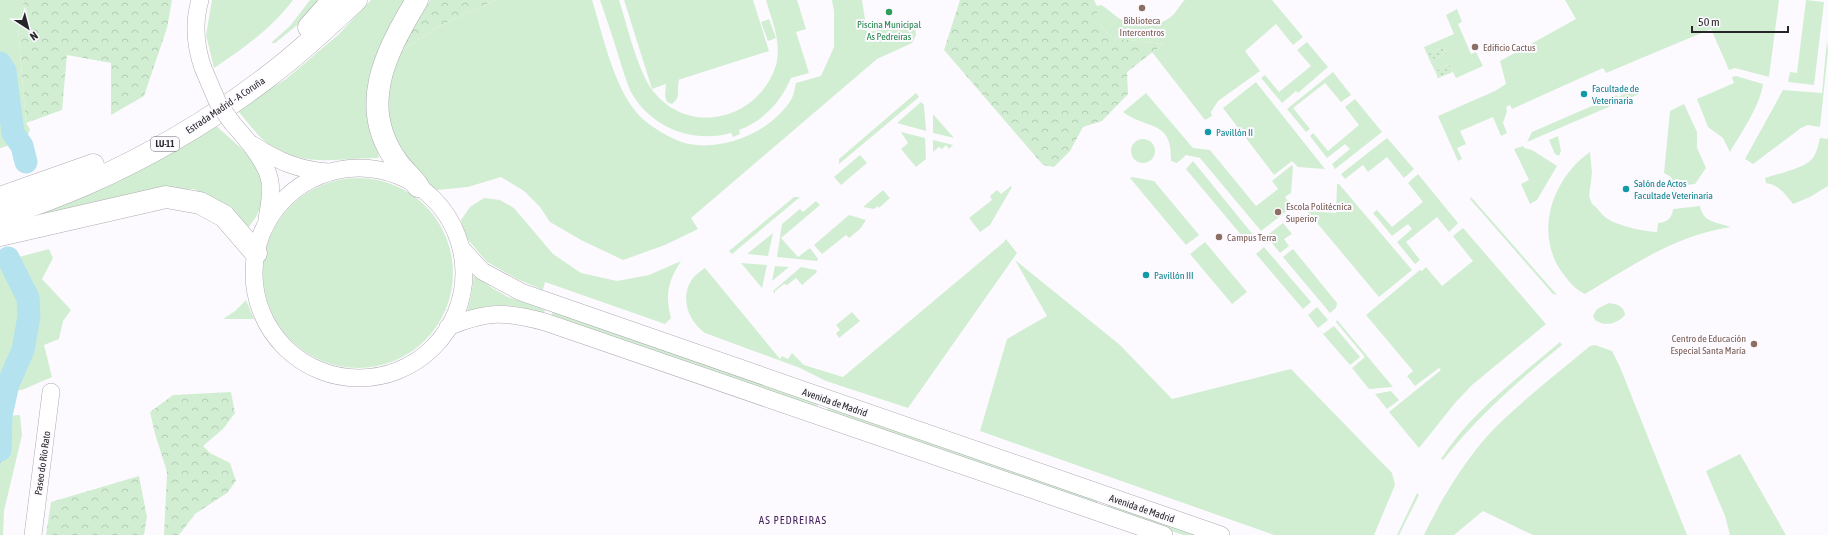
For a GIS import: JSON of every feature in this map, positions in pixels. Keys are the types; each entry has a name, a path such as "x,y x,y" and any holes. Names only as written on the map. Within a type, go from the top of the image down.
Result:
{"highway":[{"path":"234,88 310,26 331,0"},
{"name":"Estrada Madrid - A Coruña","path":"0,215 58,196 108,174 179,136 232,103 268,77 356,0"},
{"path":"417,0 389,54 377,95 381,132 398,163 418,186"},
{"name":"Estrada Madrid - A Coruña","path":"0,198 78,172 133,147 188,118 311,40"},
{"path":"0,235 166,197 200,203 224,216 256,253"}],"street":[{"path":"200,0 196,12 194,31 197,52 203,68 218,103 233,124 251,144 270,180 270,201 266,224 256,253 254,284 262,314 278,340 286,348 310,365 323,371 353,377 376,376 398,370 418,359 435,344 448,327 460,302 464,275 461,248 452,222 444,211 432,197 418,186 390,172 359,167 328,172 307,170 287,164 251,144"},
{"path":"266,224 287,197 303,184 328,172"},
{"name":"Avenida de Madrid","path":"461,248 482,271 521,292 1221,535"},
{"name":"Avenida de Madrid","path":"448,327 482,315 500,313 544,322 1164,535"},
{"name":"Paseo do Río Rato","path":"33,535 50,392"}],"green space":[{"path":"0,0 24,0 18,27 26,123 30,129 26,141 0,148"},
{"path":"24,0 172,0 167,28 144,96 111,115 111,63 67,55 62,110 26,123 18,27"},
{"path":"212,0 293,0 266,29 214,68 206,35"},
{"path":"310,0 324,0 311,14 275,43 271,43 290,26"},
{"path":"371,0 409,0 369,98 379,158 335,160 306,159 292,156 266,142 254,131 237,110 286,79 338,35"},
{"path":"430,0 496,0 439,26 400,52"},
{"path":"496,0 592,0 615,74 629,102 641,118 661,132 676,140 689,144 718,144 733,141 761,129 784,110 792,98 796,83 821,76 834,47 834,12 832,0 862,0 867,32 915,24 916,35 912,43 877,59 691,218 698,229 665,245 623,260 581,240 550,222 540,207 524,191 501,177 468,187 437,190 416,172 393,138 388,116 386,92 400,52 439,26"},
{"path":"600,0 619,0 629,35 642,72 648,83 653,91 668,105 685,114 703,117 722,116 739,110 755,99 767,84 776,65 778,49 776,32 766,0 797,0 806,29 796,32 809,73 791,78 782,95 770,110 756,121 739,130 740,134 733,137 731,133 716,136 701,136 673,130 648,114 638,103 630,90"},
{"path":"624,0 753,0 769,51 678,80 678,96 672,104 667,102 665,96 666,84 652,89"},
{"path":"960,0 1094,0 1097,6 1097,22 1112,38 1163,44 1127,72 1128,94 1102,121 1083,127 1070,151 1054,167 1043,165 944,50"},
{"path":"1185,0 1272,0 1303,37 1293,45 1276,24 1245,51 1260,71 1218,101 1211,112 1212,116 1205,120 1152,52 1163,44 1112,38 1097,22 1097,6 1101,5 1130,24 1150,26 1168,19"},
{"path":"1565,0 1779,0 1769,77 1735,68 1729,70 1711,29 1606,73 1603,68 1512,109 1510,105 1506,107 1507,111 1503,123 1507,133 1501,136 1493,117 1460,131 1466,144 1457,148 1462,159 1458,161 1438,116 1495,91 1506,84 1500,61 1576,19"},
{"path":"1806,0 1824,2 1814,85 1788,82 1790,72 1797,73"},
{"path":"1457,9 1462,22 1458,24 1471,54 1476,52 1483,66 1456,78 1449,64 1435,71 1430,61 1446,54 1443,47 1427,54 1424,47 1454,34 1446,15"},
{"path":"769,19 776,38 768,41 761,22"},
{"path":"1827,40 1828,51 1820,127 1808,125 1801,128 1753,164 1745,159 1783,90 1822,93"},
{"path":"1307,42 1328,67 1298,93 1296,91 1282,103 1261,78 1265,75 1279,92 1311,66 1297,50"},
{"path":"1443,47 1446,54 1430,61 1427,54"},
{"path":"1449,64 1453,72 1438,78 1435,71"},
{"path":"1333,72 1351,95 1341,102 1325,83 1293,108 1310,129 1306,132 1287,109"},
{"path":"1736,76 1763,84 1754,111 1730,152 1723,138 1708,127 1697,99 1734,83 1732,77"},
{"path":"1256,82 1325,169 1298,167 1292,161 1274,175 1223,108"},
{"path":"1635,86 1639,94 1527,142 1532,132 1617,95 1618,97 1624,94 1623,91"},
{"path":"916,93 919,97 839,164 839,159"},
{"path":"1146,93 1193,148 1210,150 1256,206 1278,189 1272,181 1292,165 1291,193 1285,197 1292,207 1261,231 1200,158 1186,155 1177,163 1171,161 1168,138 1163,132 1123,112"},
{"path":"1355,99 1382,132 1335,169 1332,164 1350,149 1345,144 1327,158 1310,136 1313,133 1328,151 1359,125 1345,107"},
{"path":"921,102 924,105 926,131 897,123"},
{"path":"1684,104 1697,132 1697,148 1706,168 1695,184 1675,186 1671,177 1664,173 1670,111"},
{"path":"933,114 954,138 933,133"},
{"path":"213,123 252,158 261,181 262,204 256,217 248,228 224,206 194,189 163,191 0,223"},
{"path":"901,132 925,138 926,159 916,167 901,149 908,143"},
{"path":"1558,136 1561,151 1559,156 1555,154 1549,140"},
{"path":"1387,138 1414,169 1404,178 1387,157 1368,172 1363,165 1345,179 1341,174"},
{"path":"1820,138 1828,139 1828,186 1810,197 1793,204 1778,188 1766,183 1765,178 1797,168 1808,162 1815,154"},
{"path":"1138,139 1148,139 1155,146 1155,156 1148,163 1138,163 1131,156 1131,146"},
{"path":"933,140 953,145 949,149 946,145 942,149 939,147 933,152"},
{"path":"1523,146 1524,148 1532,150 1557,166 1537,200 1530,204 1521,184 1529,180 1514,149"},
{"path":"1590,152 1592,173 1589,196 1592,204 1610,220 1630,228 1657,232 1658,223 1669,219 1672,215 1673,209 1700,206 1704,216 1707,219 1731,227 1711,231 1673,244 1637,263 1585,294 1581,292 1561,271 1553,255 1549,239 1549,223 1552,206 1557,191 1566,176 1577,163"},
{"path":"860,155 867,163 841,185 834,177"},
{"path":"1193,161 1254,236 1247,242 1186,169"},
{"path":"1418,174 1458,223 1449,232 1437,217 1406,242 1420,260 1415,264 1397,242 1412,229 1408,224 1392,236 1373,213 1377,210 1392,227 1423,202 1408,183"},
{"path":"1132,177 1154,181 1199,235 1186,245 1130,178"},
{"path":"358,178 376,180 394,185 411,194 425,206 437,220 446,237 451,255 453,273 451,291 446,309 437,326 425,340 411,352 394,361 376,366 358,368 340,366 322,361 305,352 291,340 279,326 270,309 265,291 263,273 265,255 270,237 279,220 291,206 305,194 322,185 340,180"},
{"path":"1337,184 1339,184 1412,270 1379,297 1307,211 1336,213"},
{"path":"1011,186 1012,187 990,225 980,232 969,218 992,200 990,196 997,190 1001,194"},
{"path":"883,190 890,198 879,208 878,206 874,209 863,207"},
{"path":"794,197 800,197 732,254 729,251"},
{"path":"1471,197 1557,295 1553,294 1470,199"},
{"path":"484,198 500,200 514,208 553,254 581,273 617,281 649,275 681,261 673,275 669,288 668,302 671,318 665,324 545,282 543,290 517,279 487,262 464,235 461,220 470,207"},
{"path":"816,201 820,205 781,238 798,257 810,248 818,259 817,261 777,257 782,224 800,209 803,212"},
{"path":"849,215 866,220 860,229 849,238 846,235 822,254 814,245"},
{"path":"1283,223 1292,234 1284,239 1289,246 1280,253 1266,236"},
{"path":"1463,228 1546,324 1472,385 1455,403 1419,448 1389,412 1441,370 1439,368 1415,386 1407,376 1413,371 1366,315 1420,270 1422,271 1426,267 1442,286 1473,261 1453,236"},
{"path":"773,233 768,256 747,254"},
{"path":"1006,239 1017,253 908,408 826,381 800,368 705,333 694,322 687,308 686,301 689,285 694,277 705,268 780,359 782,356 788,359 792,353 804,365 843,377"},
{"path":"1205,242 1247,292 1232,304 1190,254"},
{"path":"1264,247 1311,302 1303,309 1256,254"},
{"path":"49,249 53,258 42,279 71,310 63,321 59,339 44,345 52,377 22,390 0,392 0,262"},
{"path":"1293,249 1337,303 1336,308 1330,313 1283,257"},
{"path":"1015,260 1120,345 1172,399 1291,369 1392,473 1395,485 1374,535 1274,535 980,431 1007,339 1047,316"},
{"path":"741,263 767,265 762,288"},
{"path":"775,266 789,267 772,281"},
{"path":"801,267 816,270 817,272 802,285 796,278 787,285 784,284 775,291 775,294 773,291"},
{"path":"474,274 492,288 508,297 545,310 544,313 505,305 487,306 467,312 471,297"},
{"path":"246,300 254,319 223,319 235,311"},
{"path":"1609,303 1620,306 1625,315 1618,321 1611,324 1595,320 1593,316 1597,309"},
{"path":"1317,307 1328,320 1318,328 1308,315"},
{"path":"553,311 818,404 816,408 551,316"},
{"path":"852,312 860,321 839,338 836,333 840,330 836,325"},
{"path":"1337,320 1393,387 1369,389 1352,368 1365,357 1336,322"},
{"path":"1334,326 1360,357 1350,365 1323,334"},
{"path":"1560,342 1562,345 1500,399 1470,428 1443,460 1441,459 1466,426 1496,396"},
{"path":"1595,345 1612,351 1620,367 1687,535 1533,535 1483,511 1454,535 1424,535 1448,490 1468,460 1490,433 1545,383 1590,346"},
{"path":"1391,391 1399,400 1387,409 1375,394"},
{"path":"231,392 235,413 223,429 203,446 210,453 230,463 236,481 227,493 195,514 179,535 164,535 167,472 150,412 173,395"},
{"path":"828,407 1098,500 1097,504 826,412"},
{"path":"20,415 22,435 4,511 3,535 0,535 0,465 7,443 4,416"},
{"path":"1740,454 1786,535 1730,535 1725,516 1706,471"},
{"path":"139,476 147,517 144,535 46,535 51,502"},
{"path":"1417,493 1419,495 1399,535 1397,535"},
{"path":"1109,503 1198,535 1183,535 1107,509"}],"water":[{"path":"0,416 4,416 7,443 0,465"}],"waterway":[{"path":"0,63 5,71 13,133 22,146 26,162"},
{"path":"0,450 1,415 8,384 23,350 29,316 28,298 8,258"}],"place":[{"name":"Biblioteca Intercentros","path":"1142,8"},
{"name":"Piscina Municipal As Pedreiras","path":"889,12"},
{"name":"Edificio Cactus","path":"1475,47"},
{"name":"Facultade de Veterinaria","path":"1584,94"},
{"name":"Pavillón II","path":"1208,132"},
{"name":"Salón de Actos Facultade Veterinaria","path":"1626,189"},
{"name":"Escola Politécnica Superior","path":"1278,212"},
{"name":"Campus Terra","path":"1219,237"},
{"name":"Pavillón III","path":"1146,275"},
{"name":"Centro de Educación Especial Santa María","path":"1754,344"}],"district":[{"name":"AS PEDREIRAS","path":"793,520"}]}
